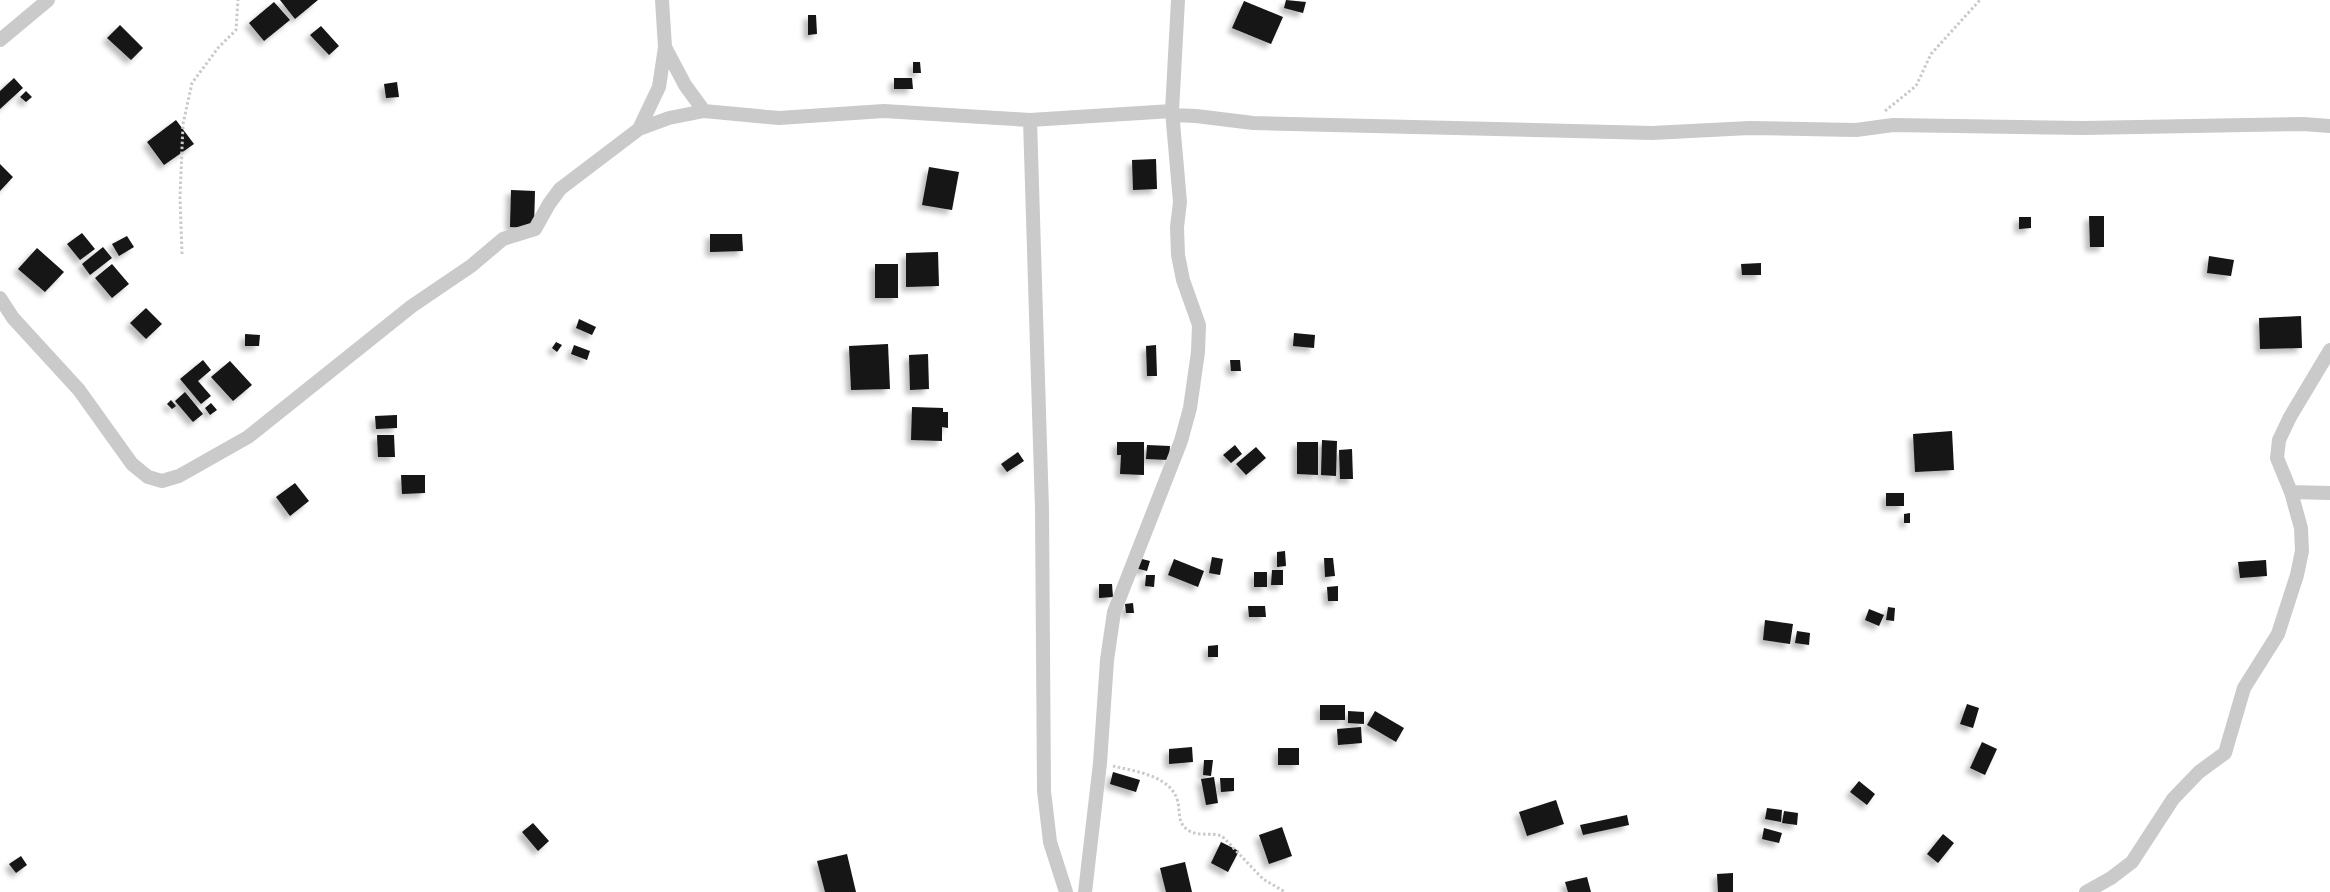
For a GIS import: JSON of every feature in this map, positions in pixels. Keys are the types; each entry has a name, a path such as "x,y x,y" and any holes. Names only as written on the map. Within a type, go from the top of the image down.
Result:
{"street":[{"path":"0,40 48,0"},
{"path":"639,130 659,87 665,47 662,0"},
{"path":"1085,892 1100,763 1106,660 1114,612 1181,440 1190,408 1198,352 1198,325 1183,280 1178,255 1177,227 1180,202 1172,113 1178,0"},
{"path":"665,47 684,85 704,111"},
{"path":"0,298 13,318 79,390 132,464 148,477 162,481 179,476 248,437 412,306 470,266 503,239 535,229 560,189 639,130 669,118 704,111 778,118 884,111 1030,120 1172,113 1253,123 1652,133 1750,128 1856,130 1893,125 2084,128 2303,124 2330,126"},
{"path":"1030,120 1042,509 1044,791 1050,842 1066,892"},
{"path":"2086,892 2111,878 2132,862 2173,800 2199,772 2225,753 2244,688 2278,634 2297,575 2302,552 2300,528 2291,492 2277,458 2279,440 2290,417 2330,350"},
{"path":"2291,492 2330,493"}],"path":[{"path":"182,254 180,197 183,124 192,83 218,48 236,30 238,0"},
{"path":"1881,114 1916,86 1931,54 1980,0"},
{"path":"1100,763 1152,777 1168,786 1177,799 1180,821 1186,829 1195,834 1215,833 1222,836 1264,879 1285,892"}],"building":[{"path":"280,0 318,0 295,19"},
{"path":"1286,0 1306,2 1303,13 1284,8"},
{"path":"1244,1 1283,17 1271,44 1232,28"},
{"path":"274,2 290,20 264,41 249,23"},
{"path":"808,15 816,15 817,34 808,35"},
{"path":"120,25 143,48 131,60 107,38"},
{"path":"321,26 339,46 329,55 310,35"},
{"path":"913,62 920,62 921,73 913,73"},
{"path":"14,78 23,88 0,109 0,91"},
{"path":"894,78 912,78 913,89 894,89"},
{"path":"397,82 399,97 386,98 384,84"},
{"path":"26,91 32,97 26,102 20,97"},
{"path":"176,120 194,144 164,165 147,142"},
{"path":"1156,159 1157,189 1133,190 1132,160"},
{"path":"0,164 13,177 0,191"},
{"path":"929,167 959,172 952,210 922,205"},
{"path":"511,190 535,191 534,228 510,227"},
{"path":"2089,216 2104,216 2104,247 2090,247"},
{"path":"2019,217 2031,217 2031,228 2019,229"},
{"path":"82,233 95,249 80,260 67,244"},
{"path":"710,234 742,234 743,251 710,252"},
{"path":"127,236 134,247 119,256 112,244"},
{"path":"103,247 112,258 90,275 82,264"},
{"path":"37,248 64,272 45,292 18,269"},
{"path":"938,252 939,286 906,287 906,253"},
{"path":"2209,256 2234,260 2231,276 2207,273"},
{"path":"1761,263 1761,275 1742,275 1741,264"},
{"path":"112,264 129,284 112,298 95,278"},
{"path":"875,264 898,264 898,298 875,298"},
{"path":"146,308 162,324 146,339 130,323"},
{"path":"2301,316 2302,348 2260,349 2259,318"},
{"path":"579,319 596,327 592,335 576,328"},
{"path":"1294,333 1315,335 1314,348 1293,346"},
{"path":"245,334 260,335 259,346 245,346"},
{"path":"556,342 562,345 557,352 552,348"},
{"path":"888,344 890,389 851,390 849,346"},
{"path":"574,345 590,351 587,360 571,354"},
{"path":"1156,345 1157,376 1147,376 1146,346"},
{"path":"928,354 929,389 910,390 909,355"},
{"path":"203,360 211,370 198,381 211,396 201,404 180,379"},
{"path":"1230,360 1240,360 1241,371 1231,371"},
{"path":"230,361 252,385 233,401 211,377"},
{"path":"185,392 203,414 193,422 175,401"},
{"path":"171,400 176,406 172,409 167,404"},
{"path":"211,403 217,410 210,415 205,408"},
{"path":"912,407 943,408 943,412 948,412 948,428 942,427 942,441 911,440"},
{"path":"397,415 397,428 376,429 375,416"},
{"path":"1952,431 1954,470 1915,472 1913,434"},
{"path":"377,435 394,435 395,457 378,457"},
{"path":"1322,440 1337,441 1336,476 1321,475"},
{"path":"1117,442 1144,442 1144,475 1120,474 1121,455 1117,455"},
{"path":"1297,442 1318,442 1318,475 1297,474"},
{"path":"1147,445 1170,446 1169,460 1146,459"},
{"path":"1235,445 1242,454 1231,463 1223,455"},
{"path":"1256,447 1266,458 1246,475 1236,464"},
{"path":"1352,449 1353,479 1340,479 1339,450"},
{"path":"1018,452 1024,461 1007,472 1001,464"},
{"path":"401,475 425,475 425,493 402,494"},
{"path":"295,483 309,501 290,516 276,497"},
{"path":"1886,493 1904,493 1904,506 1886,506"},
{"path":"1910,513 1910,523 1904,523 1904,514"},
{"path":"1285,551 1286,566 1277,567 1277,552"},
{"path":"1212,557 1223,559 1220,575 1209,573"},
{"path":"1138,558 1150,561 1147,571 1135,568"},
{"path":"1324,558 1333,558 1335,576 1325,577"},
{"path":"1174,559 1204,571 1198,587 1168,575"},
{"path":"2266,560 2267,576 2240,578 2238,562"},
{"path":"1272,570 1283,570 1283,585 1271,585"},
{"path":"1254,572 1267,572 1267,587 1254,587"},
{"path":"1146,575 1155,575 1154,587 1145,586"},
{"path":"1099,584 1112,584 1113,597 1099,598"},
{"path":"1338,586 1338,601 1328,601 1327,587"},
{"path":"1133,603 1134,613 1126,613 1125,604"},
{"path":"1248,606 1265,606 1266,617 1249,617"},
{"path":"1888,607 1895,608 1894,621 1886,620"},
{"path":"1869,609 1884,615 1879,626 1865,620"},
{"path":"1765,620 1793,624 1790,644 1763,640"},
{"path":"1797,631 1810,633 1809,645 1795,643"},
{"path":"1218,645 1218,657 1208,657 1208,646"},
{"path":"1967,704 1979,708 1973,728 1960,724"},
{"path":"1320,705 1345,705 1345,720 1320,720"},
{"path":"1348,711 1364,712 1364,724 1348,723"},
{"path":"1375,711 1404,728 1396,742 1367,725"},
{"path":"1361,727 1362,743 1338,745 1337,729"},
{"path":"1982,742 1997,749 1985,775 1970,768"},
{"path":"1192,747 1193,762 1169,764 1169,749"},
{"path":"1278,748 1299,748 1299,765 1278,765"},
{"path":"1204,760 1213,760 1211,776 1203,775"},
{"path":"1113,772 1140,780 1136,792 1110,784"},
{"path":"1214,777 1218,803 1206,805 1201,779"},
{"path":"1220,778 1234,778 1234,791 1221,792"},
{"path":"1859,781 1875,794 1867,805 1850,792"},
{"path":"1556,800 1564,824 1527,836 1519,812"},
{"path":"1767,808 1782,810 1781,822 1765,819"},
{"path":"1784,811 1798,813 1797,825 1782,823"},
{"path":"1627,815 1629,825 1583,835 1580,825"},
{"path":"533,823 549,841 538,851 522,832"},
{"path":"1282,827 1292,856 1269,864 1259,835"},
{"path":"1764,828 1782,833 1779,843 1762,839"},
{"path":"1943,834 1954,843 1938,863 1927,854"},
{"path":"1221,842 1239,851 1228,872 1211,863"},
{"path":"847,854 856,892 825,892 817,861"},
{"path":"21,856 27,865 16,873 9,864"},
{"path":"1185,862 1192,892 1166,892 1160,868"},
{"path":"1733,873 1733,892 1718,892 1717,874"},
{"path":"1587,877 1591,892 1568,892 1565,882"}]}
